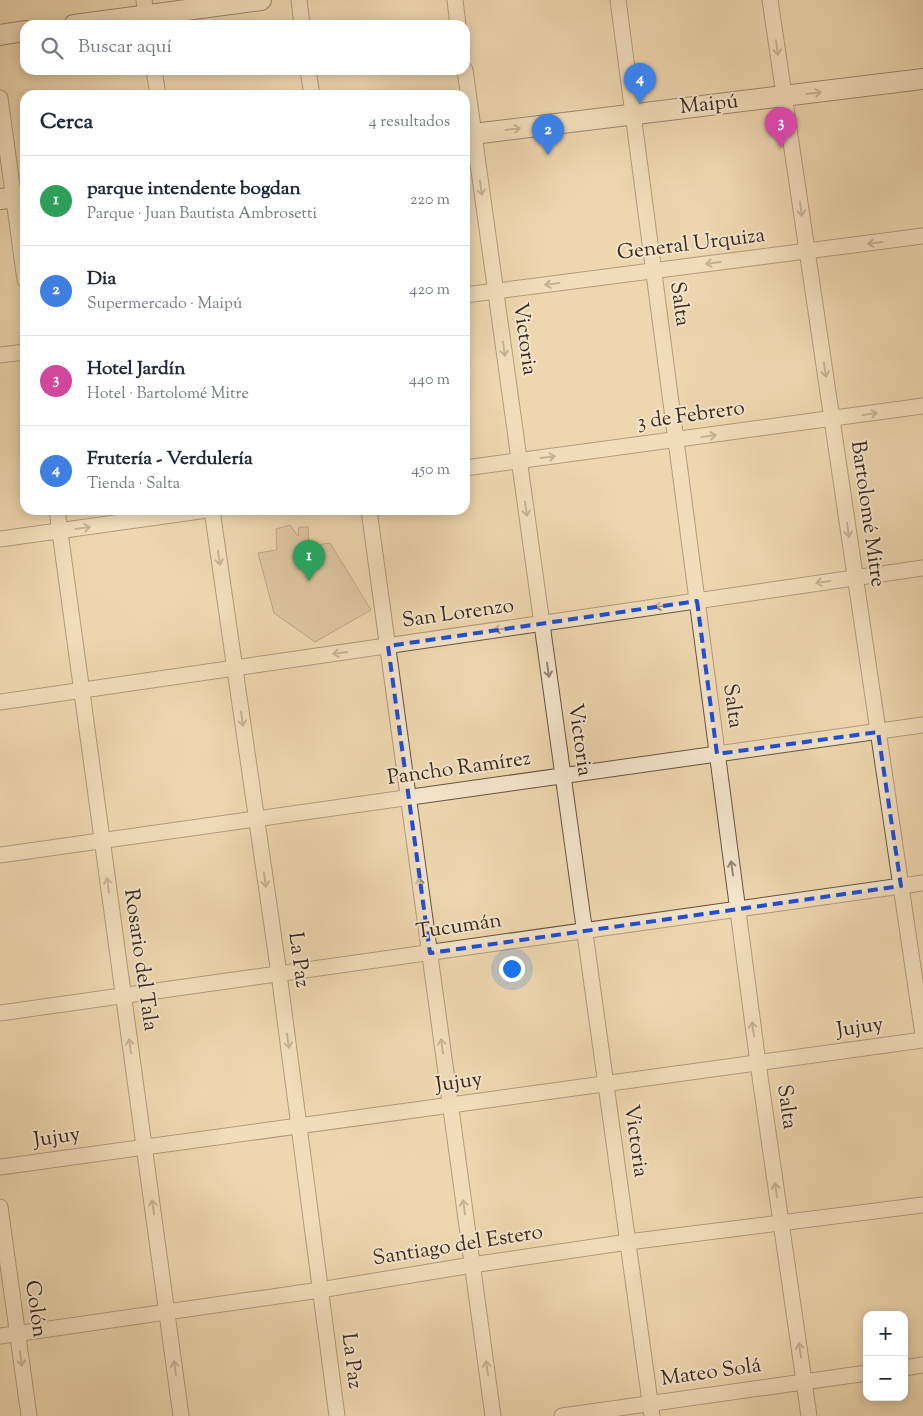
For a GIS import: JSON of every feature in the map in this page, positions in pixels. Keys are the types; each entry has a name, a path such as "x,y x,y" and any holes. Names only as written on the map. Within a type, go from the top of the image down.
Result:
{"street":[{"path":"107,20 261,0"},
{"path":"299,0 301,20"},
{"path":"455,0 457,20"},
{"name":"Salta","path":"618,0 758,1063 809,1416"},
{"name":"Bartolomé Mitre","path":"770,0 923,1035"},
{"path":"0,34 20,32"},
{"path":"155,75 157,90"},
{"path":"309,75 311,90"},
{"name":"Victoria","path":"465,75 466,90"},
{"name":"Maipú","path":"470,134 923,79"},
{"path":"0,98 20,246"},
{"name":"Victoria","path":"470,140 496,291 651,1409"},
{"name":"General Urquiza","path":"470,294 923,236"},
{"path":"0,355 20,353"},
{"name":"3 de Febrero","path":"470,467 923,406"},
{"name":"Rosario del Tala","path":"58,515 181,1416"},
{"path":"0,539 172,515"},
{"name":"La Paz","path":"213,515 279,974 337,1416"},
{"path":"370,515 493,1416"},
{"name":"San Lorenzo","path":"0,702 923,568"},
{"name":"Pancho Ramírez","path":"0,855 923,725"},
{"name":"Tucumán","path":"0,1013 923,883"},
{"name":"Jujuy","path":"0,1167 923,1040"},
{"name":"Santiago del Estero","path":"0,1336 320,1290 472,1264 923,1204"},
{"name":"Colón","path":"0,1207 29,1416"},
{"path":"908,1367 923,1365"},
{"name":"Mateo Solá","path":"562,1416 651,1409 863,1374"}],"highlighted area":[{"path":"697,601 717,754 878,732 901,886 430,953 388,646"}],"shaded area":[{"path":"290,525 298,536 299,527 308,527 309,546 330,543 371,610 315,642 274,613 258,553 277,550 276,529"}],"place":[{"name":"Frutería - Verdulería","path":"640,104"},
{"name":"Hotel Jardín","path":"781,148"},
{"name":"Dia","path":"548,155"},
{"name":"parque intendente bogdan","path":"309,581"}]}
